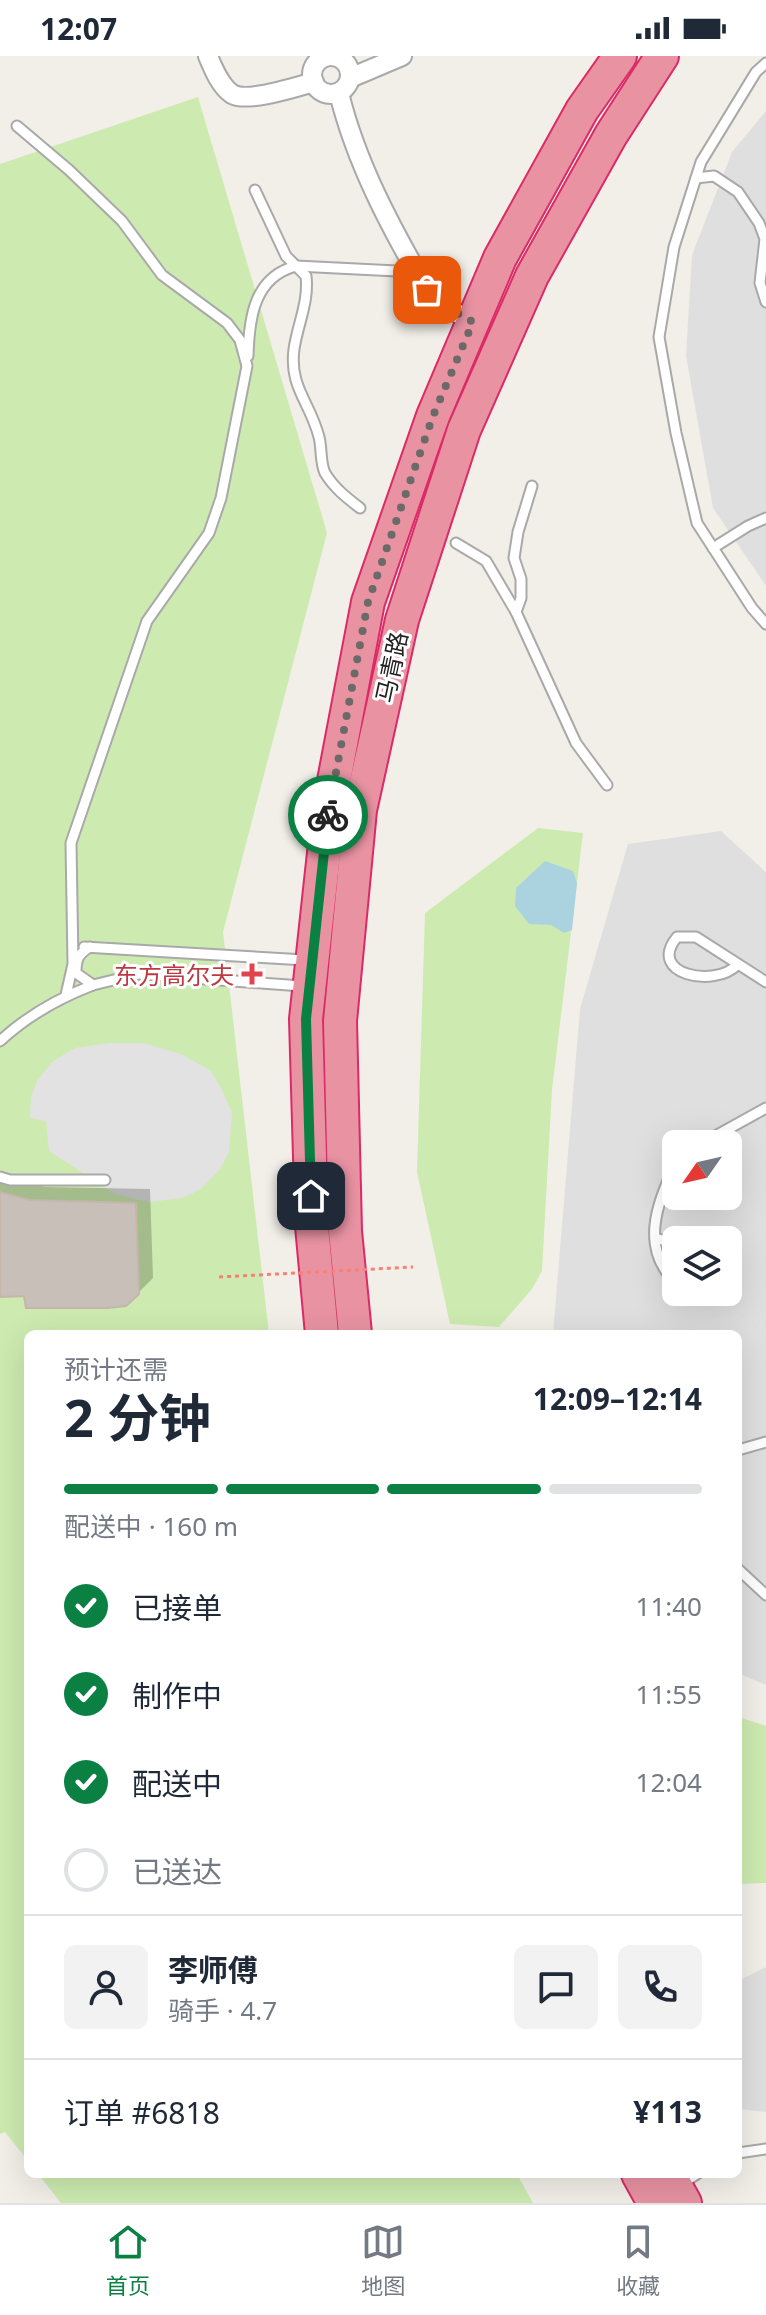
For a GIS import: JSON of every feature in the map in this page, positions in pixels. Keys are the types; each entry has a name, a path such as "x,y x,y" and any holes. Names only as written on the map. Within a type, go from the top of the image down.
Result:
{"highway":[{"name":"马青路","path":"322,1330 312,1226 306,1019 329,807 368,602 433,416 500,258 582,110 617,57"},
{"name":"马青路","path":"355,1330 345,1231 340,1021 360,810 402,620 464,430 532,276 611,135 658,62"},
{"path":"649,2178 676,2188"}],"street":[{"path":"208,56 217,76 232,94 249,97 314,82"},
{"path":"402,56 344,86 327,94 314,82 315,65 331,56 343,61 350,72 344,86 348,133 377,196 427,290 439,303 473,322"},
{"path":"617,57 658,62"}],"lane":[{"path":"766,63 756,72 701,162 674,247 659,337 676,433 697,523 752,608 766,624"},
{"path":"17,126 122,221 162,275 227,323 240,340 247,366"},
{"path":"696,178 714,176 738,192 759,223 765,239 760,283 766,302"},
{"path":"255,190 286,256 306,276 305,310 294,349 294,383 315,425 324,471 342,495 360,508"},
{"path":"66,995 73,964 71,843 147,621 209,533 221,498 247,366 248,334 253,311 263,288 279,271 296,266 417,272"},
{"path":"516,612 521,598 521,579 514,558 518,532 532,486"},
{"path":"713,548 766,518"},
{"path":"456,543 486,561 516,612 576,743 607,785"},
{"path":"737,965 723,975 684,974 674,967 669,956 670,946 677,937 696,937 766,982"},
{"path":"73,946 311,973"},
{"path":"90,947 81,952 76,961 76,973 93,985"},
{"path":"0,1041 66,995 138,974 311,973"},
{"path":"726,1130 766,1108"},
{"path":"0,1177 10,1180 105,1180"},
{"path":"662,1197 655,1217 655,1249 662,1267"},
{"path":"655,1238 662,1240"},
{"path":"742,1449 766,1442"},
{"path":"742,1573 766,1595"},
{"path":"742,2152 766,2149"}],"path":[{"path":"219,1277 413,1267"}],"shaded area":[{"path":"766,111 766,586 713,508 686,356 692,255 732,152"},
{"path":"721,831 766,872 766,1685 742,1675 742,1330 553,1330 580,1009 628,844"},
{"path":"110,1043 143,1043 181,1054 211,1071 232,1113 229,1152 220,1169 201,1189 182,1198 149,1202 115,1194 49,1151 46,1121 30,1118 31,1097 37,1081 52,1062 75,1048"},
{"path":"766,1967 766,2112 742,2109 742,1979"}],"green space":[{"path":"198,97 327,533 223,932 269,1330 24,1330 24,2156 5,2132 0,2134 0,164"},
{"path":"538,828 583,833 552,1090 542,1271 532,1289 499,1327 450,1324 417,1172 425,913"},
{"path":"742,1718 766,1726 766,1883 742,1884"},
{"path":"41,2178 519,2178 533,2203 61,2203"}],"water":[{"path":"545,861 573,871 577,883 572,930 564,933 551,925 529,924 515,906 516,888"}],"building":[{"path":"0,1192 30,1200 136,1203 139,1294 126,1306 108,1308 26,1308 24,1296 0,1297"}],"way so far":[{"path":"328,815 368,602 433,416 473,322 439,303 427,290"}],"place":[{"name":"东方高尔夫","path":"252,974"}],"route":[{"path":"311,1196 306,1019 328,815"}]}
